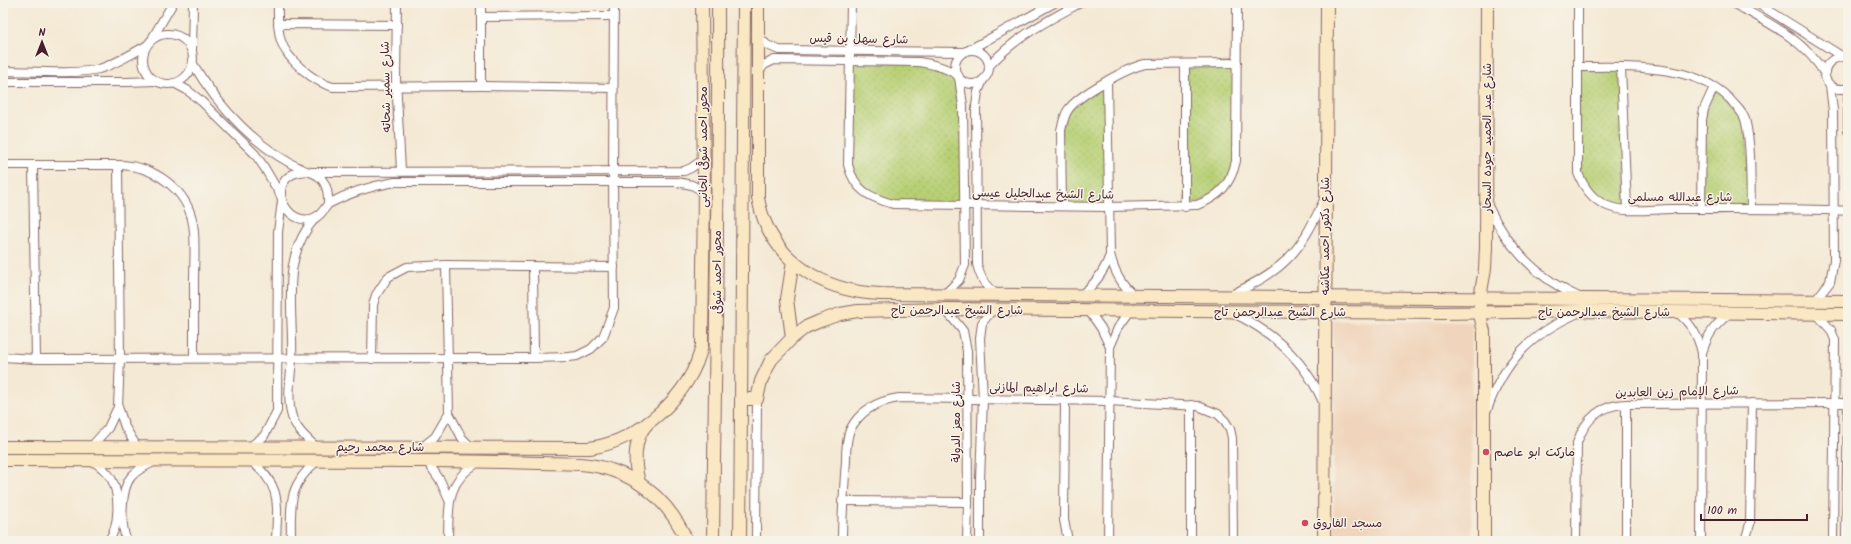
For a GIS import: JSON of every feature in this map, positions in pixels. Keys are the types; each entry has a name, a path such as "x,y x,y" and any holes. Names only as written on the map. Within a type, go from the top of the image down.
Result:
{"street":[{"path":"3,71 83,71 99,69 116,63 146,46 152,39 173,3"},
{"path":"193,3 193,64 212,95 253,136 278,156 316,174 328,188 328,204"},
{"path":"278,3 278,24 280,39 284,49 307,73 324,84 333,87 481,86 613,88"},
{"name":"شارع سمير شحاته","path":"397,3 397,86 400,170"},
{"path":"481,3 481,86"},
{"path":"3,357 120,359 194,357 448,360 578,356 597,344 607,329 614,308 614,3"},
{"name":"محور احمد شوقى الجانبى","path":"702,3 704,159 703,339"},
{"name":"محور احمد شوقى","path":"713,541 714,410 717,339 718,3"},
{"name":"محور احمد شوقى","path":"740,541 744,3"},
{"path":"758,3 758,198 760,213 766,227 773,239 793,260 787,299 792,338"},
{"name":"شارع الشيخ عبدالجليل عيسى","path":"851,3 848,165 855,182 870,196 893,204 1108,207 1185,207 1197,205 1209,201 1228,185 1233,174 1236,161 1237,3"},
{"path":"945,310 945,294 959,280 963,273 965,264 963,106 958,76 955,69 956,62 959,56 967,51 1054,3"},
{"path":"989,66 1005,49 1028,32 1080,3"},
{"name":"شارع عبد الحميد جوده السحار","path":"1484,541 1484,331 1479,313 1479,299 1485,274 1487,204 1487,3"},
{"name":"شارع عبدالله مسلمى","path":"1578,3 1578,173 1588,192 1596,199 1605,205 1627,210 1848,210"},
{"path":"1733,3 1794,40 1811,54 1825,74 1830,85 1833,111 1834,260 1830,282 1815,300"},
{"path":"1757,3 1845,58"},
{"name":"شارع دكتور احمد عكاشه","path":"1324,541 1326,4"},
{"path":"481,17 613,16"},
{"path":"278,24 397,25"},
{"path":"152,39 160,35 176,35 189,44 192,51"},
{"name":"شارع سهل بن قيس","path":"758,36 767,45 780,50 967,51"},
{"path":"146,46 143,65 155,81"},
{"path":"967,51 976,50 983,54 987,59 989,66 989,71 978,92 976,106 977,264 979,272 986,285 997,295"},
{"path":"1825,74 1826,67 1830,61 1836,58 1845,58"},
{"name":"شارع سهل بن قيس","path":"758,74 764,65 774,60 920,62 947,68 958,76"},
{"path":"1062,206 1061,130 1063,120 1068,110 1075,102 1133,66 1145,64 1237,63"},
{"path":"3,82 155,81 168,84 174,83 186,76 193,64"},
{"path":"1185,207 1186,64"},
{"path":"1578,67 1621,67 1668,70 1684,74 1714,87 1733,102 1746,122 1749,151 1750,209"},
{"path":"1621,67 1627,210"},
{"path":"958,76 970,84 983,80"},
{"path":"1107,82 1110,254 1118,278 1135,296"},
{"path":"174,83 187,90 201,101 255,154 264,166 285,209 299,218 317,216"},
{"path":"1830,85 1841,90 1848,88"},
{"path":"1701,209 1702,120 1706,103 1714,87"},
{"path":"1848,96 1848,131"},
{"path":"251,446 264,436 277,410 278,232 282,188 286,180 293,174 308,171 400,170 613,172 684,171 692,168 704,159"},
{"path":"118,164 120,359 118,406 125,427 136,446"},
{"path":"3,165 118,164 137,166 158,175 176,191 189,210 194,233 194,357"},
{"path":"33,165 36,358"},
{"path":"742,179 758,179"},
{"path":"316,447 295,423 291,412 291,269 302,237 308,226 328,204 358,190 395,182 685,183 704,192"},
{"path":"1227,297 1263,279 1289,258 1310,231 1326,197"},
{"path":"1485,415 1493,392 1502,375 1520,351 1539,334 1584,305 1526,262 1510,245 1497,225 1487,204"},
{"path":"1079,296 1090,288 1098,278 1105,267 1110,254"},
{"name":"شارع الشيخ عبدالرحمن تاج","path":"793,260 819,279 849,291 865,293 1492,299 1624,306 1769,300 1848,301"},
{"path":"372,359 373,305 381,285 388,277 407,267 446,265 614,268"},
{"path":"420,448 435,437 448,413 446,265"},
{"path":"533,267 534,358"},
{"name":"شارع عبد الحميد جوده السحار","path":"1484,331 1492,313 1492,299 1485,274"},
{"path":"1769,300 1769,313"},
{"name":"شارع الشيخ عبدالرحمن تاج","path":"757,399 760,381 771,360 792,338 806,327 840,314 858,311 1089,310 1492,313 1584,305"},
{"name":"شارع الشيخ عبدالرحمن تاج","path":"1624,306 1678,312 1848,314"},
{"name":"شارع معز الدولة","path":"945,310 959,325 966,341 968,399 967,541"},
{"name":"شارع معز الدولة","path":"980,541 980,480 983,400 980,338 982,323 992,310"},
{"path":"1089,310 1101,328 1110,347"},
{"path":"1108,541 1110,347 1118,328 1130,311"},
{"path":"1230,312 1267,332 1291,353 1311,378 1325,407"},
{"path":"1678,312 1694,329 1700,341 1702,353 1701,541"},
{"path":"1702,353 1712,329 1731,312"},
{"path":"1816,313 1831,330 1835,340 1836,403 1833,541"},
{"path":"703,339 717,339"},
{"name":"شارع محمد رحيم","path":"3,460 191,462 317,461 420,448 590,448 610,444 651,420 686,384 696,365 703,339"},
{"path":"1846,541 1848,398"},
{"path":"741,399 757,399 756,541"},
{"name":"شارع ابراهيم المازنى","path":"842,541 842,501 849,431 864,412 874,404 887,400 968,399 1109,401 1191,405 1198,406 1218,414 1230,429 1233,448 1233,541"},
{"path":"1065,401 1064,520 1068,541"},
{"path":"1745,541 1750,524 1752,403"},
{"name":"شارع الإمام زين العابدين","path":"1576,541 1577,444 1580,432 1590,418 1604,408 1615,404 1848,403"},
{"path":"1626,404 1626,541"},
{"path":"1191,405 1191,541"},
{"path":"91,446 108,428 118,406"},
{"path":"448,413 462,438 472,448"},
{"path":"639,482 636,456 641,434 651,420"},
{"path":"610,444 636,456"},
{"name":"شارع محمد رحيم","path":"3,447 316,447 427,461 577,464 609,469 639,482 663,502 675,519 687,541"},
{"path":"191,447 191,462"},
{"path":"609,469 636,456"},
{"path":"94,461 106,471 115,490 116,525 113,536 108,541"},
{"path":"127,541 124,530 123,515 126,487 132,476 155,461"},
{"path":"251,461 262,471 274,486 276,506 276,541"},
{"path":"291,541 291,504 293,493 305,471 317,461"},
{"path":"427,461 440,480 449,501"},
{"path":"448,541 449,501 452,489 459,477 468,468 479,461"},
{"path":"842,501 968,502"}],"shaded area":[{"path":"1333,321 1472,322 1471,541 1334,541"}],"green space":[{"path":"850,61 919,62 959,77 965,205 893,204 870,196 850,174"},
{"path":"1237,63 1236,161 1219,194 1185,207 1185,64"},
{"path":"1578,67 1621,67 1627,209 1616,208 1588,192 1578,173"},
{"path":"1107,82 1108,207 1062,206 1061,130 1068,110"},
{"path":"1714,87 1746,122 1751,209 1701,209 1702,120"}],"place":[{"name":"ماركت ابو عاصم","path":"1486,452"},
{"name":"مسجد الفاروق","path":"1305,523"}]}
